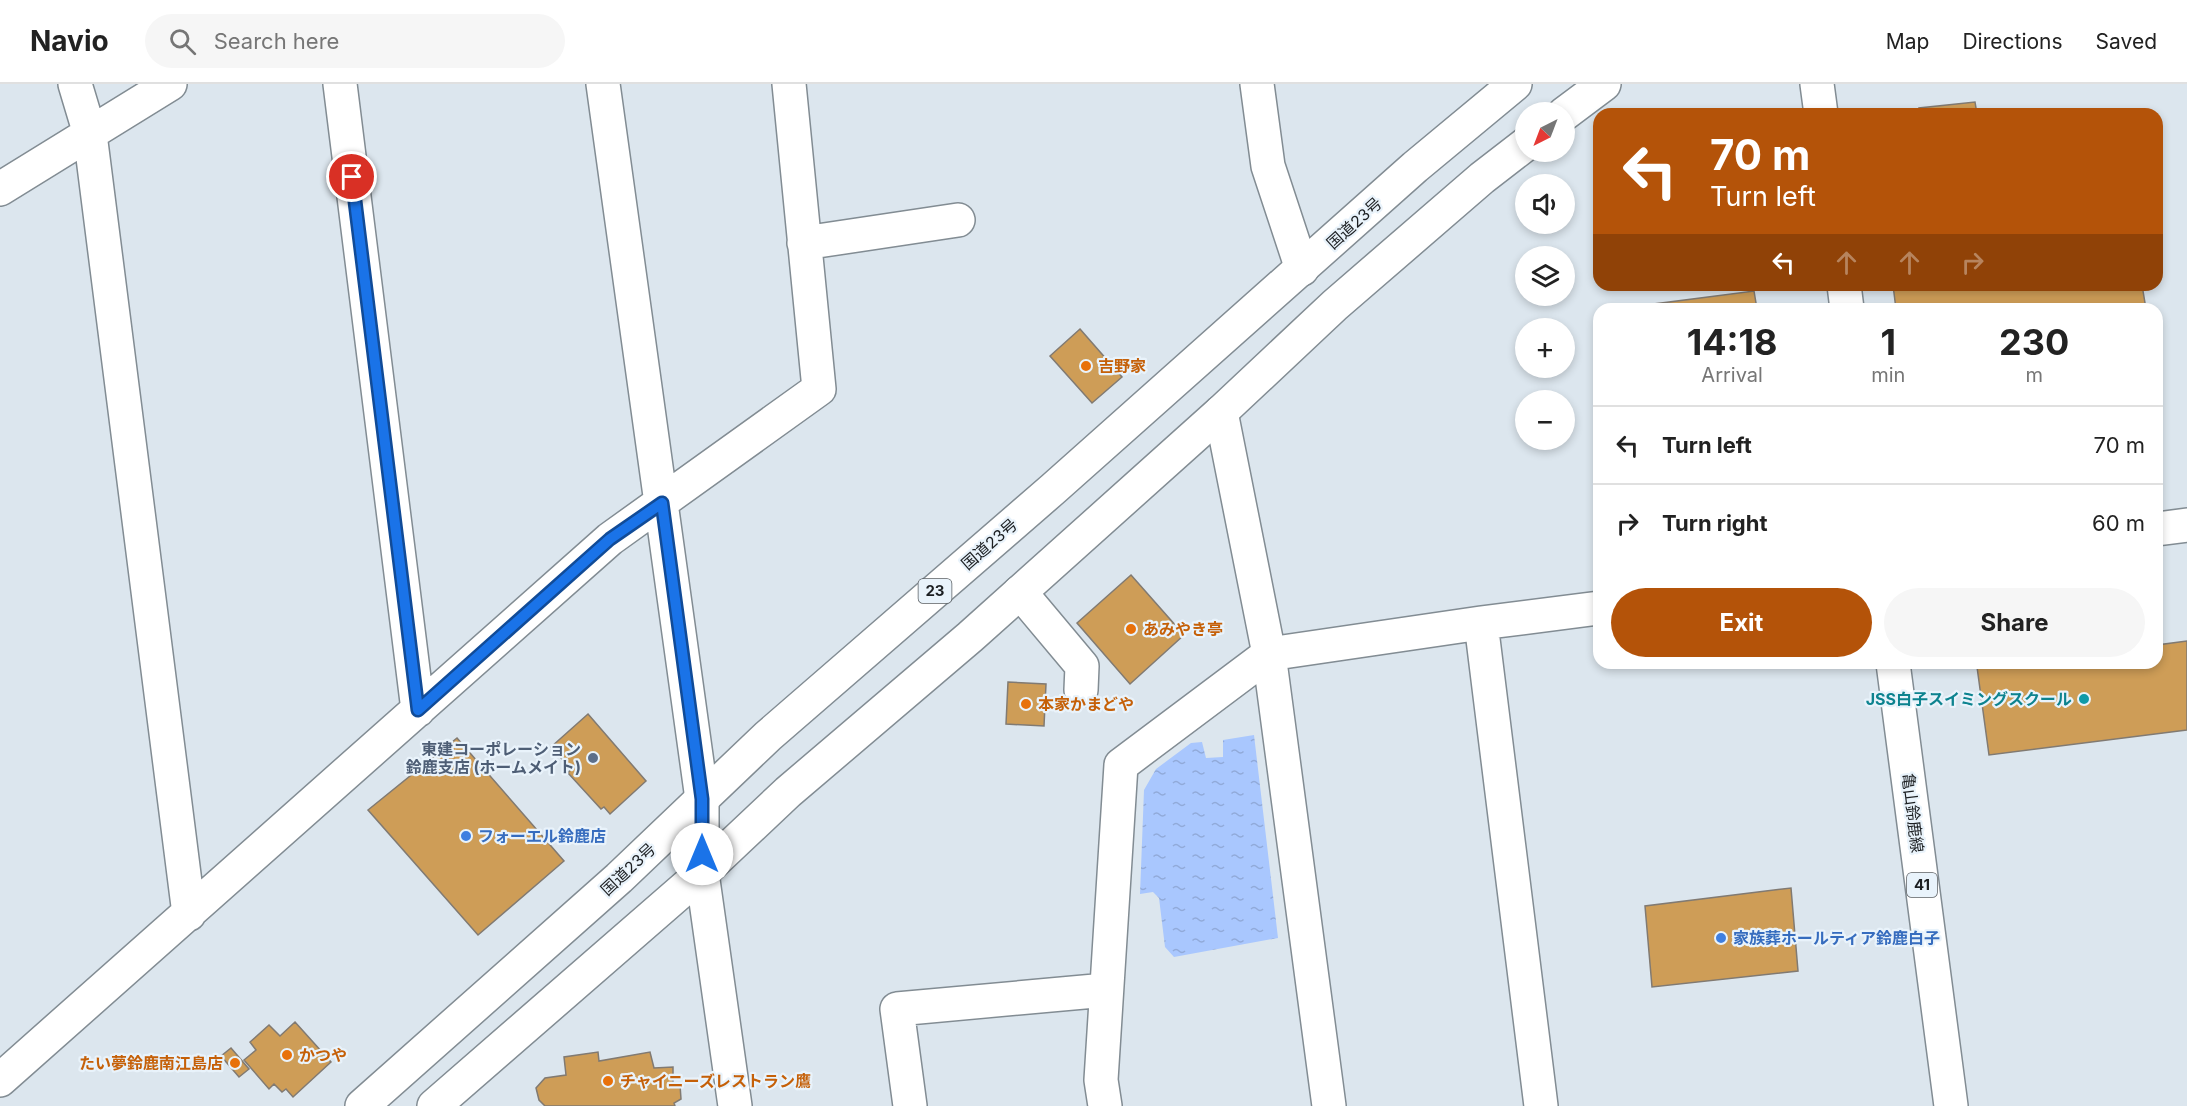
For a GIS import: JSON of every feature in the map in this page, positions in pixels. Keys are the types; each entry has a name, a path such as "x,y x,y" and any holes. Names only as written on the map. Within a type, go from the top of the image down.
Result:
{"main road":[{"path":"75,84 90,134 189,914"},
{"path":"0,189 170,84"},
{"path":"340,84 418,710"},
{"path":"603,84 702,799 702,873 735,1106"},
{"path":"0,1080 610,539 819,388 789,84"},
{"path":"1257,84 1268,166 1302,269"},
{"name":"国道23号","path":"362,1106 619,878 768,736 1302,269 1415,167 1515,84"},
{"path":"1575,106 1604,84"},
{"path":"1817,84 1820,108"},
{"path":"434,1106 702,873 788,792 961,645 1221,412 1335,305 1482,178 1515,152"},
{"path":"804,243 958,220"},
{"path":"1221,412 1269,654 1329,1106"},
{"path":"2163,528 2187,525"},
{"path":"1020,592 1082,666 1082,690"},
{"path":"1105,1106 1101,1080 1121,765 1269,654 1593,609"},
{"path":"1481,623 1541,1106"},
{"name":"亀山鈴鹿線","path":"1894,669 1951,1106"},
{"path":"910,1106 897,1009 1106,990"}],"water":[{"path":"1254,735 1278,938 1174,957 1165,947 1159,898 1153,892 1140,894 1144,790 1156,769 1191,743 1202,742 1206,758 1223,757 1223,740"}],"building":[{"path":"1975,102 1976,108 1919,108"},
{"path":"1754,291 1756,303 1662,303"},
{"path":"1894,291 2143,291 2145,303 1895,303"},
{"name":"吉野家","path":"1080,329 1122,377 1092,403 1050,356"},
{"name":"あみやき亭","path":"1131,575 1184,635 1130,684 1077,623"},
{"name":"JSS白子スイミングスクール","path":"2187,641 2187,730 1989,755 1977,669 2163,669 2163,644"},
{"name":"本家かまどや","path":"1008,682 1046,684 1044,726 1006,724"},
{"name":"東建コーポレーション 鈴鹿支店 (ホームメイト)","path":"588,714 646,781 610,814 604,807 601,809 568,773 571,769 551,747"},
{"name":"フォーエル鈴鹿店","path":"457,738 564,861 478,935 368,810"},
{"name":"家族葬ホールティア鈴鹿白子","path":"1791,888 1798,971 1652,987 1645,906"},
{"name":"かつや","path":"295,1022 331,1062 293,1097 286,1089 282,1092 274,1084 269,1089 244,1060 256,1050 250,1042 269,1025 280,1036"},
{"name":"たい夢鈴鹿南江島店","path":"231,1048 249,1069 239,1077 221,1056"},
{"name":"チャイニーズレストラン鷹","path":"598,1052 599,1061 650,1052 654,1068 673,1067 673,1084 680,1085 681,1099 674,1103 675,1106 545,1106 539,1100 536,1088 545,1078 566,1075 564,1057"}],"place":[{"name":"吉野家","path":"1086,366"},
{"name":"あみやき亭","path":"1131,629"},
{"name":"JSS白子スイミングスクール","path":"2084,699"},
{"name":"本家かまどや","path":"1026,704"},
{"name":"東建コーポレーション 鈴鹿支店 (ホームメイト)","path":"593,758"},
{"name":"フォーエル鈴鹿店","path":"466,836"},
{"name":"家族葬ホールティア鈴鹿白子","path":"1721,938"},
{"name":"かつや","path":"287,1055"},
{"name":"たい夢鈴鹿南江島店","path":"235,1063"},
{"name":"チャイニーズレストラン鷹","path":"608,1081"}],"route":[{"path":"352,177 418,710 610,539 662,503 702,799 702,854"}]}
